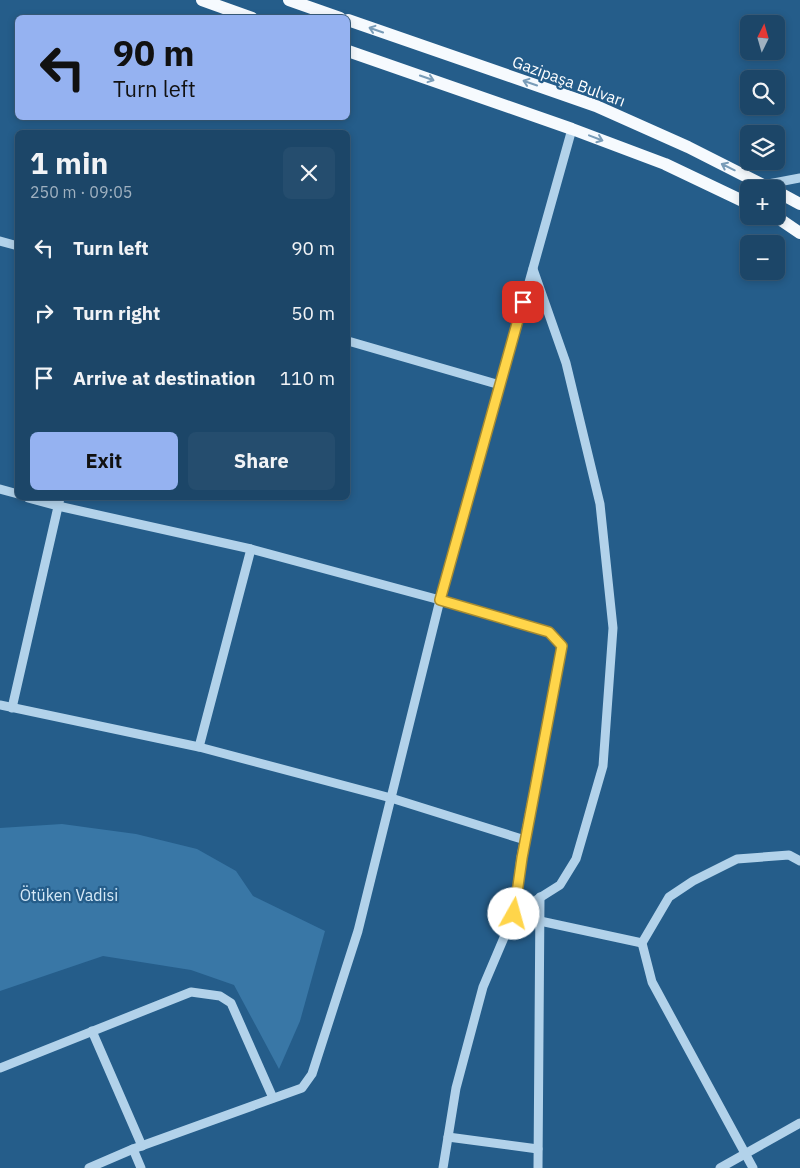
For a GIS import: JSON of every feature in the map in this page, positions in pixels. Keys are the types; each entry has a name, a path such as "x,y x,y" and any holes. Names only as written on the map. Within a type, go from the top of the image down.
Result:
{"main road":[{"path":"202,0 244,15"},
{"path":"289,0 332,15"},
{"name":"Gazipaşa Bulvarı","path":"350,21 596,106 688,147 753,180"},
{"path":"350,52 572,129 665,164 740,200"},
{"path":"785,196 800,204"},
{"path":"785,223 800,233"}],"street":[{"path":"89,1168 138,1147 302,1088 312,1074 358,931 440,600 572,129"},
{"path":"785,182 800,178"},
{"path":"0,241 15,245"},
{"path":"514,914 560,885 576,859 603,766 613,628 600,504 566,363 533,269"},
{"path":"350,342 500,385"},
{"path":"0,489 15,493"},
{"path":"44,500 59,502 251,549 440,600 549,632 562,646 525,840 514,914 483,987 456,1088 443,1168"},
{"path":"12,708 59,502"},
{"path":"199,747 251,549"},
{"path":"0,705 199,747 391,798 525,840"},
{"path":"753,1168 652,982 642,943 670,897 702,876 737,859 789,855 800,861"},
{"path":"538,1168 540,897"},
{"path":"540,921 642,943"},
{"path":"0,1068 191,992 220,996 231,1003 273,1098"},
{"path":"92,1031 138,1147 141,1168"},
{"path":"720,1168 800,1123"},
{"path":"448,1137 538,1149"}],"green space":[{"name":"Ötüken Vadisi","path":"62,824 136,834 197,849 236,871 253,896 325,931 300,1021 279,1069 234,985 191,970 103,956 0,991 0,828"}],"route":[{"path":"514,914 522,858 562,646 549,632 440,600 523,302"}]}
